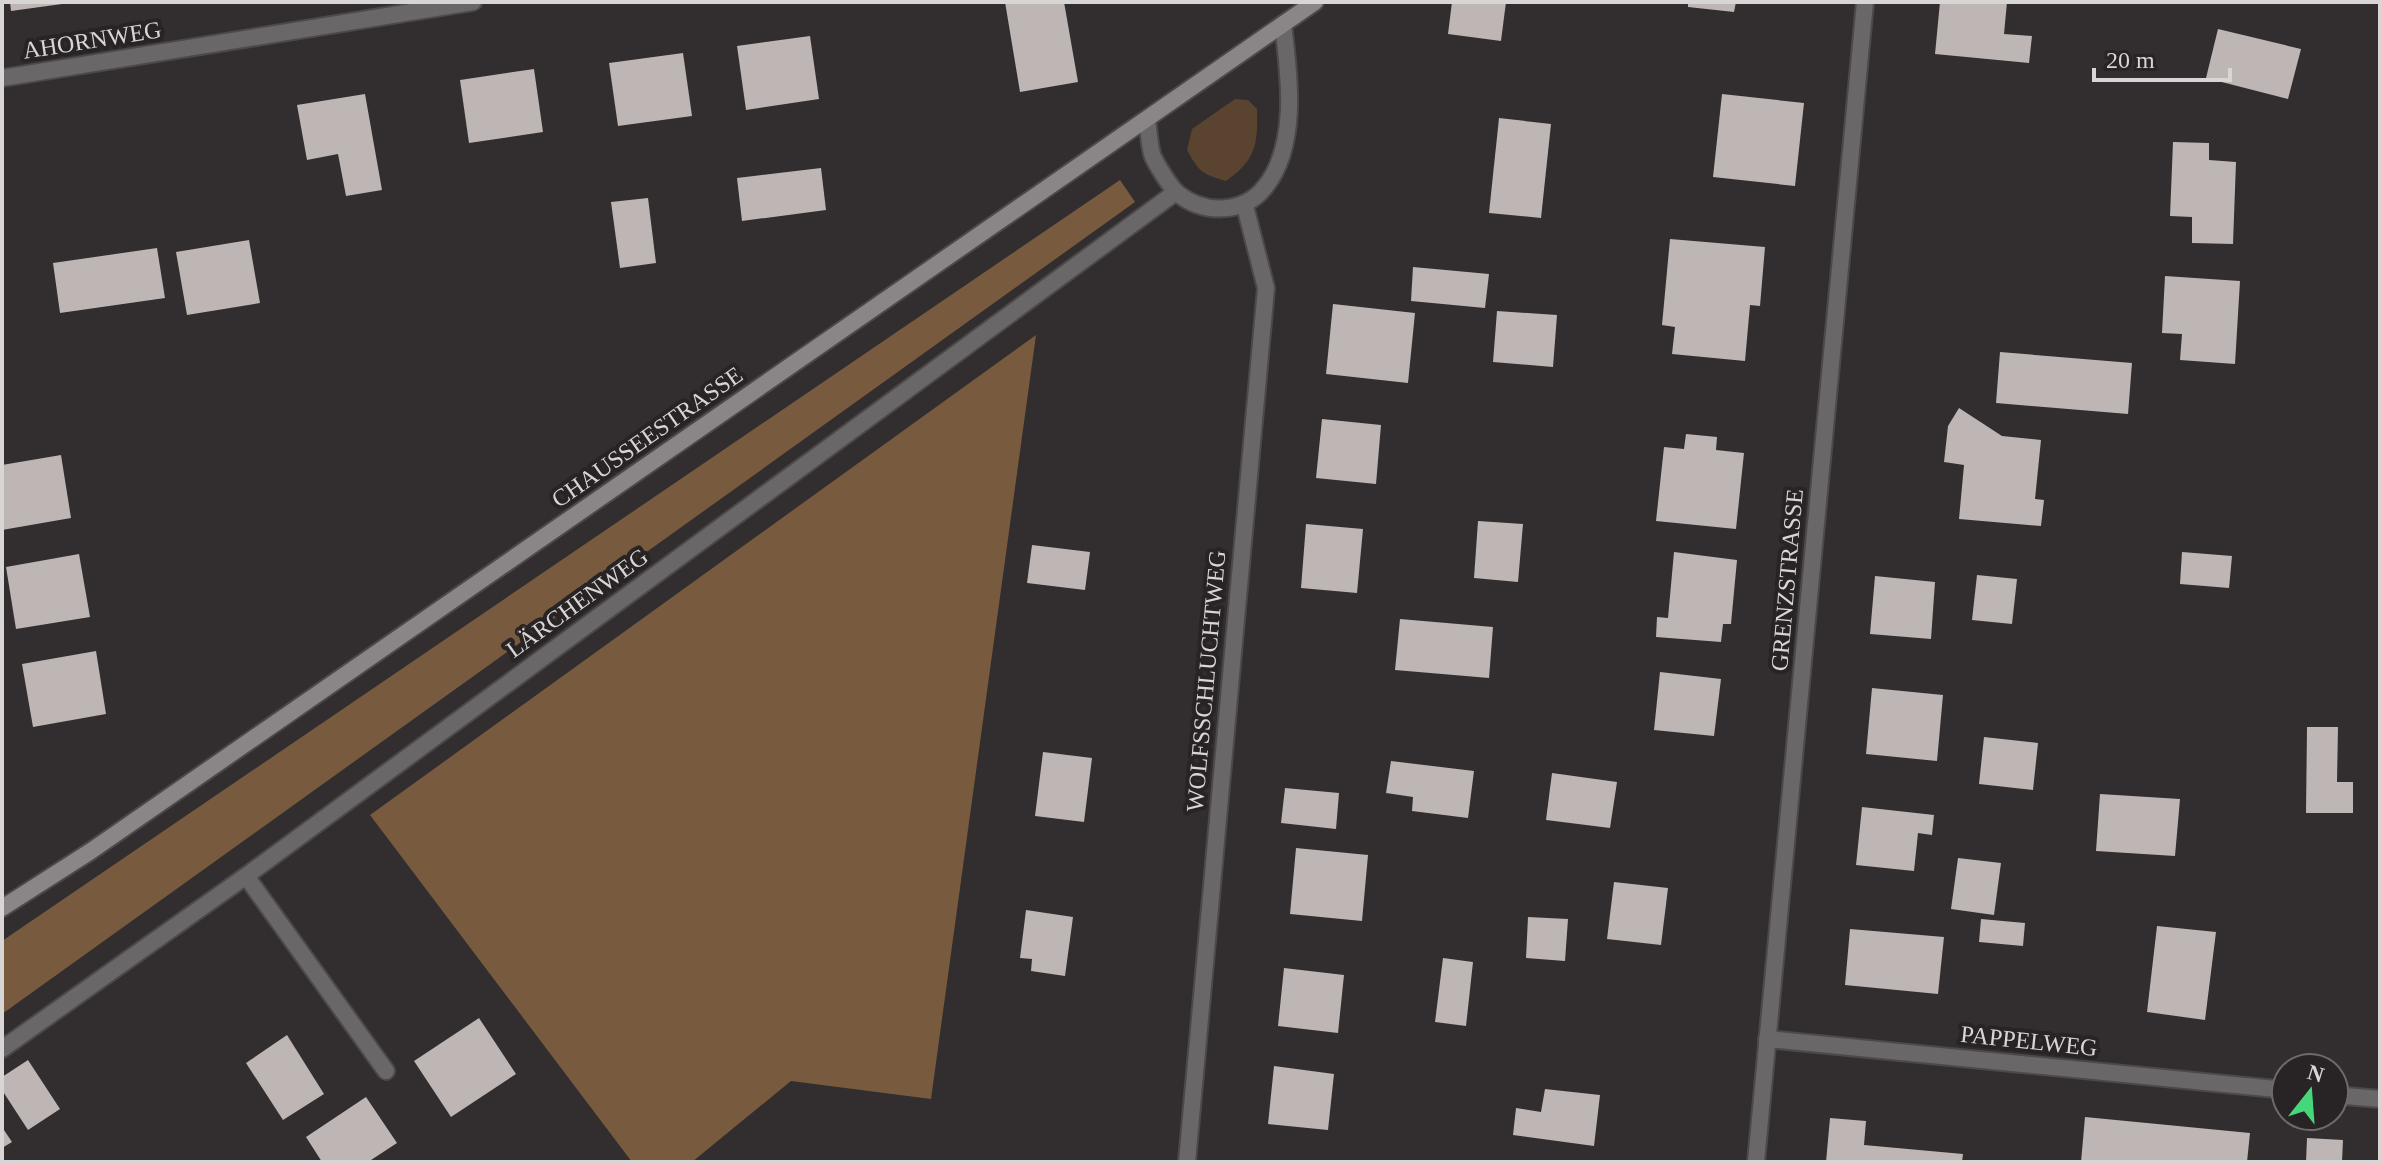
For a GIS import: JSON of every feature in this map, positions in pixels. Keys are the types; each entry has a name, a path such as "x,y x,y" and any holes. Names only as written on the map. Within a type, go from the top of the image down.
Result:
{"main road":[{"name":"CHAUSSEESTRASSE","path":"2,908 117,833 1315,2"}],"street":[{"name":"AHORNWEG","path":"2,78 473,2"},
{"name":"GRENZSTRASSE","path":"1756,1162 1865,2"},
{"path":"1147,120 1153,155 1176,192 1196,203 1220,209 1245,206 1266,186 1279,159 1287,127 1290,80 1283,24"},
{"name":"LÄRCHENWEG","path":"2,1049 246,876 1176,192"},
{"name":"WOLFSSCHLUCHTWEG","path":"1187,1162 1266,288 1245,206"},
{"path":"246,876 386,1071"},
{"name":"PAPPELWEG","path":"1767,1039 2270,1088"},
{"path":"2350,1096 2380,1099"}],"shaded area":[{"path":"1235,99 1248,100 1257,109 1256,142 1244,166 1226,181 1202,171 1187,150 1192,129"},
{"path":"1120,180 1135,202 2,1014 2,941"},
{"path":"1036,335 931,1099 791,1081 692,1162 632,1162 370,815"}],"building":[{"path":"10,2 62,2 62,4 11,11"},
{"path":"1005,2 1064,2 1078,82 1020,92"},
{"path":"1452,2 1506,2 1501,41 1448,34"},
{"path":"1688,2 1736,2 1734,12 1688,7"},
{"path":"1940,2 2007,2 2004,34 2032,36 2029,63 1935,54"},
{"path":"2218,29 2301,49 2288,99 2206,78"},
{"path":"810,36 819,99 746,110 737,46"},
{"path":"683,53 692,116 618,126 609,63"},
{"path":"534,69 543,132 469,143 460,80"},
{"path":"365,94 382,190 346,196 338,154 307,160 297,105"},
{"path":"1722,94 1804,103 1795,186 1713,177"},
{"path":"1499,118 1551,124 1541,218 1489,213"},
{"path":"2173,142 2209,143 2209,160 2236,162 2233,244 2192,243 2192,217 2170,216"},
{"path":"821,168 826,210 742,221 737,178"},
{"path":"648,198 656,263 620,268 611,202"},
{"path":"1670,239 1765,247 1760,306 1750,305 1745,361 1672,354 1675,327 1662,325"},
{"path":"249,240 260,303 187,315 176,252"},
{"path":"157,248 165,298 60,313 53,263"},
{"path":"1413,267 1489,274 1485,308 1411,301"},
{"path":"2165,276 2240,281 2235,364 2180,360 2182,334 2162,333"},
{"path":"1333,304 1415,313 1408,383 1326,374"},
{"path":"1497,311 1557,315 1553,367 1493,362"},
{"path":"2000,352 2132,363 2128,414 1996,403"},
{"path":"1959,408 2002,436 2041,440 2035,499 2044,500 2041,526 1959,519 1964,465 1944,462 1948,426"},
{"path":"1322,419 1381,425 1376,484 1316,478"},
{"path":"1686,434 1717,437 1716,450 1744,453 1736,529 1656,521 1664,447 1684,449"},
{"path":"61,455 71,518 2,530 2,465"},
{"path":"1478,521 1523,524 1518,582 1474,578"},
{"path":"1306,524 1363,529 1357,593 1301,588"},
{"path":"1032,545 1090,552 1085,590 1027,583"},
{"path":"1674,552 1737,560 1731,624 1723,624 1721,642 1656,637 1657,617 1668,618"},
{"path":"2182,552 2232,556 2229,588 2180,584"},
{"path":"79,554 90,617 16,629 6,567"},
{"path":"1977,575 2017,579 2012,624 1972,620"},
{"path":"1875,576 1935,582 1931,639 1870,634"},
{"path":"1400,619 1493,627 1489,678 1395,670"},
{"path":"96,651 106,714 33,727 22,664"},
{"path":"1660,672 1721,679 1714,736 1654,730"},
{"path":"1872,688 1943,695 1937,761 1866,754"},
{"path":"2307,727 2338,727 2337,782 2353,782 2353,813 2306,813"},
{"path":"1984,737 2038,743 2033,790 1979,784"},
{"path":"1043,752 1092,758 1084,822 1035,816"},
{"path":"1391,761 1474,771 1468,818 1412,811 1413,797 1386,793"},
{"path":"1552,773 1617,782 1610,828 1546,820"},
{"path":"1285,788 1339,793 1336,829 1281,823"},
{"path":"2100,794 2180,799 2175,856 2096,851"},
{"path":"1862,807 1934,815 1932,835 1918,833 1914,871 1856,865"},
{"path":"1296,848 1368,855 1362,921 1290,914"},
{"path":"1958,858 2001,863 1994,915 1951,909"},
{"path":"1614,882 1668,888 1661,945 1607,939"},
{"path":"1026,910 1073,917 1065,976 1031,971 1032,959 1020,958"},
{"path":"1528,917 1568,919 1565,961 1526,958"},
{"path":"1981,919 2025,923 2023,946 1979,942"},
{"path":"2157,926 2216,932 2205,1020 2147,1012"},
{"path":"1850,929 1944,937 1938,994 1845,985"},
{"path":"1443,958 1473,962 1466,1026 1435,1022"},
{"path":"1284,968 1344,975 1338,1033 1278,1026"},
{"path":"479,1018 516,1074 451,1117 414,1061"},
{"path":"287,1035 324,1094 283,1120 246,1063"},
{"path":"28,1060 60,1109 28,1130 2,1090 2,1077"},
{"path":"1274,1066 1334,1074 1328,1130 1268,1124"},
{"path":"1545,1089 1600,1095 1594,1146 1513,1135 1516,1108 1541,1112"},
{"path":"366,1097 397,1143 368,1162 322,1162 306,1137"},
{"path":"2085,1117 2250,1133 2247,1162 2081,1162"},
{"path":"1830,1118 1866,1121 1864,1145 1963,1154 1962,1162 1826,1162"},
{"path":"2,1127 12,1142 2,1148"},
{"path":"2307,1138 2343,1140 2342,1162 2306,1162"}]}
